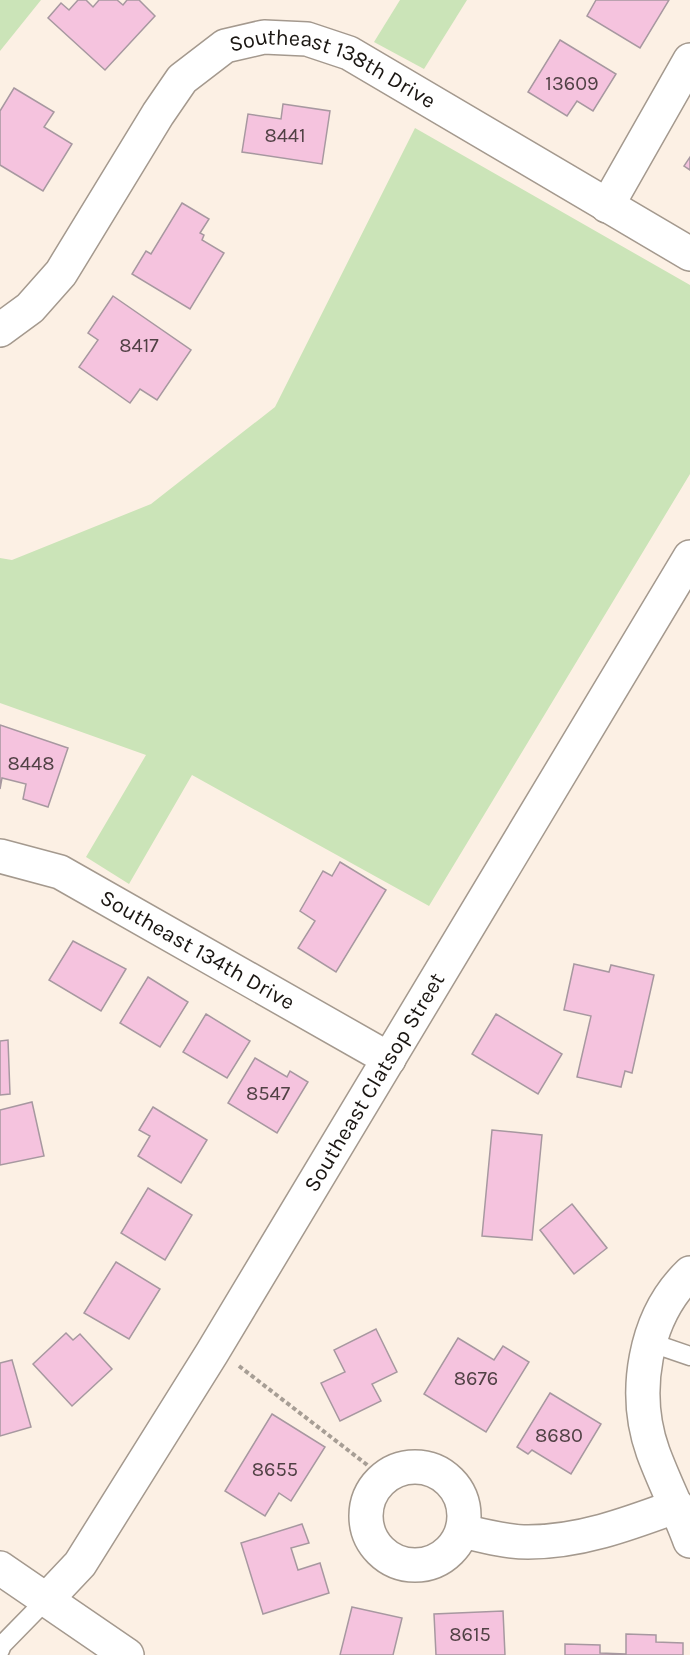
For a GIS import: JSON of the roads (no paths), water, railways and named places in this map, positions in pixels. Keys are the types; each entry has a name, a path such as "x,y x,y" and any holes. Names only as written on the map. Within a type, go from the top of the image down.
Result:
{"street":[{"name":"Southeast 138th Drive","path":"0,330 30,308 62,273 152,124 182,79 225,46 264,37 307,39 349,53 690,254"},
{"path":"607,206 690,60"},
{"name":"Southeast Clatsop Street","path":"46,1600 80,1564 218,1342 690,557"},
{"name":"Southeast 134th Drive","path":"0,856 60,872 389,1059"},
{"path":"690,1273 665,1304 649,1342 643,1380 645,1415 653,1451 690,1541"},
{"path":"412,1466 432,1469 453,1483 464,1505 463,1531 444,1557 423,1565 405,1565 381,1551 370,1537 366,1511 372,1492 382,1479 412,1466"},
{"path":"463,1531 527,1542 568,1539 610,1530 677,1506"},
{"path":"0,1568 127,1655"}],"lane":[{"path":"649,1342 690,1356"},
{"path":"0,1650 2,1645 46,1600"}]}
